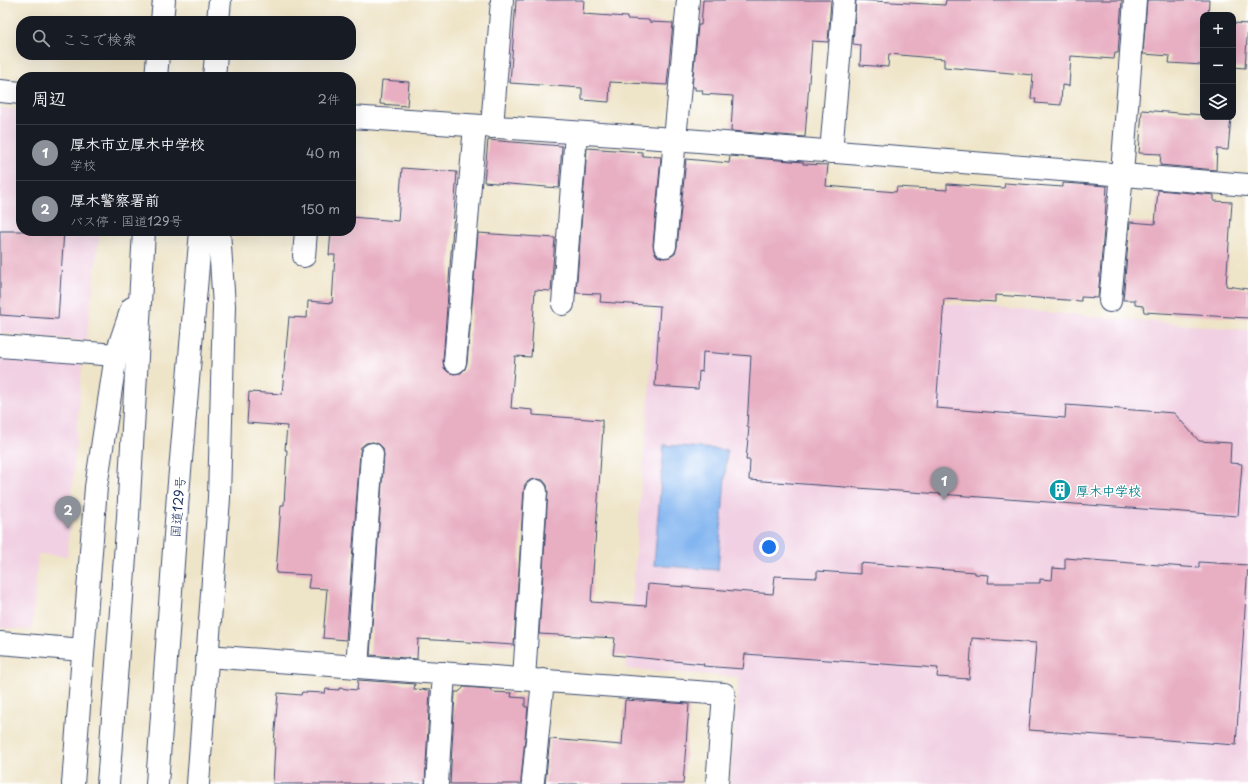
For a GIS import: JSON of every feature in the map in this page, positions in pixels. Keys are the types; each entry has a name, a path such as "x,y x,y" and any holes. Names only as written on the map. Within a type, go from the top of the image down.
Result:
{"main road":[{"path":"162,16 164,0"},
{"path":"218,16 220,0"},
{"path":"455,362 483,127 502,0"},
{"path":"665,246 688,0"},
{"path":"831,152 844,0"},
{"path":"1110,301 1122,174 1135,0"},
{"path":"156,72 158,60"},
{"path":"214,72 216,60"},
{"path":"0,91 16,93"},
{"path":"356,117 674,139 1248,185"},
{"path":"563,304 576,133"},
{"path":"108,784 128,517 144,236"},
{"name":"国道129号","path":"156,784 178,494 201,236"},
{"path":"198,784 219,498 224,306 219,236"},
{"path":"304,256 306,236"},
{"path":"73,784 96,487 116,354 141,282"},
{"path":"0,346 116,354"},
{"path":"357,667 372,454"},
{"path":"533,781 536,491"},
{"path":"0,643 83,650"},
{"path":"207,656 724,694 717,784"},
{"path":"437,784 444,673"}],"shaded area":[{"path":"0,108 16,110 16,236 99,236 86,341 0,333"},
{"path":"657,299 941,303 1248,330 1248,784 730,784 739,677 626,669"},
{"path":"0,357 82,363 67,556 38,554 32,630 0,628"}],"water":[{"path":"664,445 727,450 718,570 654,565"}],"building":[{"path":"516,0 584,0 583,14 627,17 627,19 649,20 649,22 673,23 667,85 610,82 609,102 582,100 582,88 510,83"},
{"path":"703,0 831,0 828,42 812,41 805,137 731,131 733,96 702,94 703,90 695,90 695,87 692,87 698,25 701,25"},
{"path":"856,0 945,5 946,0 1122,0 1118,53 1115,53 1114,59 1071,56 1069,86 1062,85 1061,105 1035,103 1036,99 1031,99 1033,75 944,67 944,59 889,54 888,67 860,65 861,45 853,44"},
{"path":"1147,0 1209,0 1208,12 1200,12 1200,65 1169,63 1170,56 1143,54"},
{"path":"1236,23 1248,24 1245,68 1236,67"},
{"path":"382,80 409,82 407,106 380,104"},
{"path":"1142,110 1200,115 1200,120 1231,120 1228,150 1217,149 1216,170 1160,165 1161,154 1139,153"},
{"path":"488,140 562,146 559,188 484,182"},
{"path":"587,148 642,152 642,156 661,157 653,245 657,256 664,258 675,254 677,247 686,159 729,163 730,156 803,162 803,164 828,165 826,186 896,192 897,187 947,190 947,184 1004,188 1005,183 1063,187 1063,183 1107,186 1098,298 1081,297 1081,301 996,295 996,302 944,299 936,408 1065,418 1066,405 1174,413 1199,441 1231,443 1230,463 1242,464 1238,516 749,480 750,460 746,460 749,427 747,426 751,356 703,352 702,372 699,371 698,389 655,386 660,306 600,302 601,294 576,293"},
{"path":"402,168 457,172 443,361 444,368 448,372 454,374 461,373 465,369 467,363 478,233 555,238 551,291 535,290 531,357 515,356 511,408 533,410 533,415 602,420 603,427 591,602 646,606 648,584 773,594 775,576 817,578 817,571 860,574 860,563 975,572 975,574 989,575 988,583 1040,583 1040,579 1052,580 1053,568 1065,569 1065,558 1199,568 1199,562 1248,565 1236,745 1029,730 1036,643 972,638 969,679 937,677 938,668 745,654 743,669 703,666 704,664 613,655 615,638 539,634 548,492 547,485 543,480 537,479 530,480 525,484 524,490 514,645 418,639 417,659 370,655 384,455 383,448 379,444 373,442 366,443 361,447 360,453 346,640 323,638 327,589 308,588 310,575 276,573 281,505 284,505 287,426 247,423 249,392 282,394 289,317 307,318 308,301 332,303 335,255 329,255 331,236 356,236 356,217 398,221"},
{"path":"1158,190 1214,195 1214,201 1232,202 1226,286 1248,289 1248,318 1144,312 1143,306 1135,305 1135,300 1123,300 1130,222 1155,224"},
{"path":"0,231 16,231 16,236 64,236 58,319 0,315"},
{"path":"358,680 415,684 414,689 430,690 425,784 273,784 274,743 278,693 301,695 302,692 325,693 326,689 339,690 339,688 357,690"},
{"path":"464,687 491,689 491,692 512,693 511,697 525,698 525,707 528,707 521,784 450,784 455,692 459,692"},
{"path":"625,700 689,704 683,784 545,784 550,739 622,745"}],"place":[{"name":"厚木中学校","path":"1060,490"},
{"name":"厚木市立厚木中学校","path":"944,500"},
{"name":"厚木警察署前","path":"68,529"}]}
